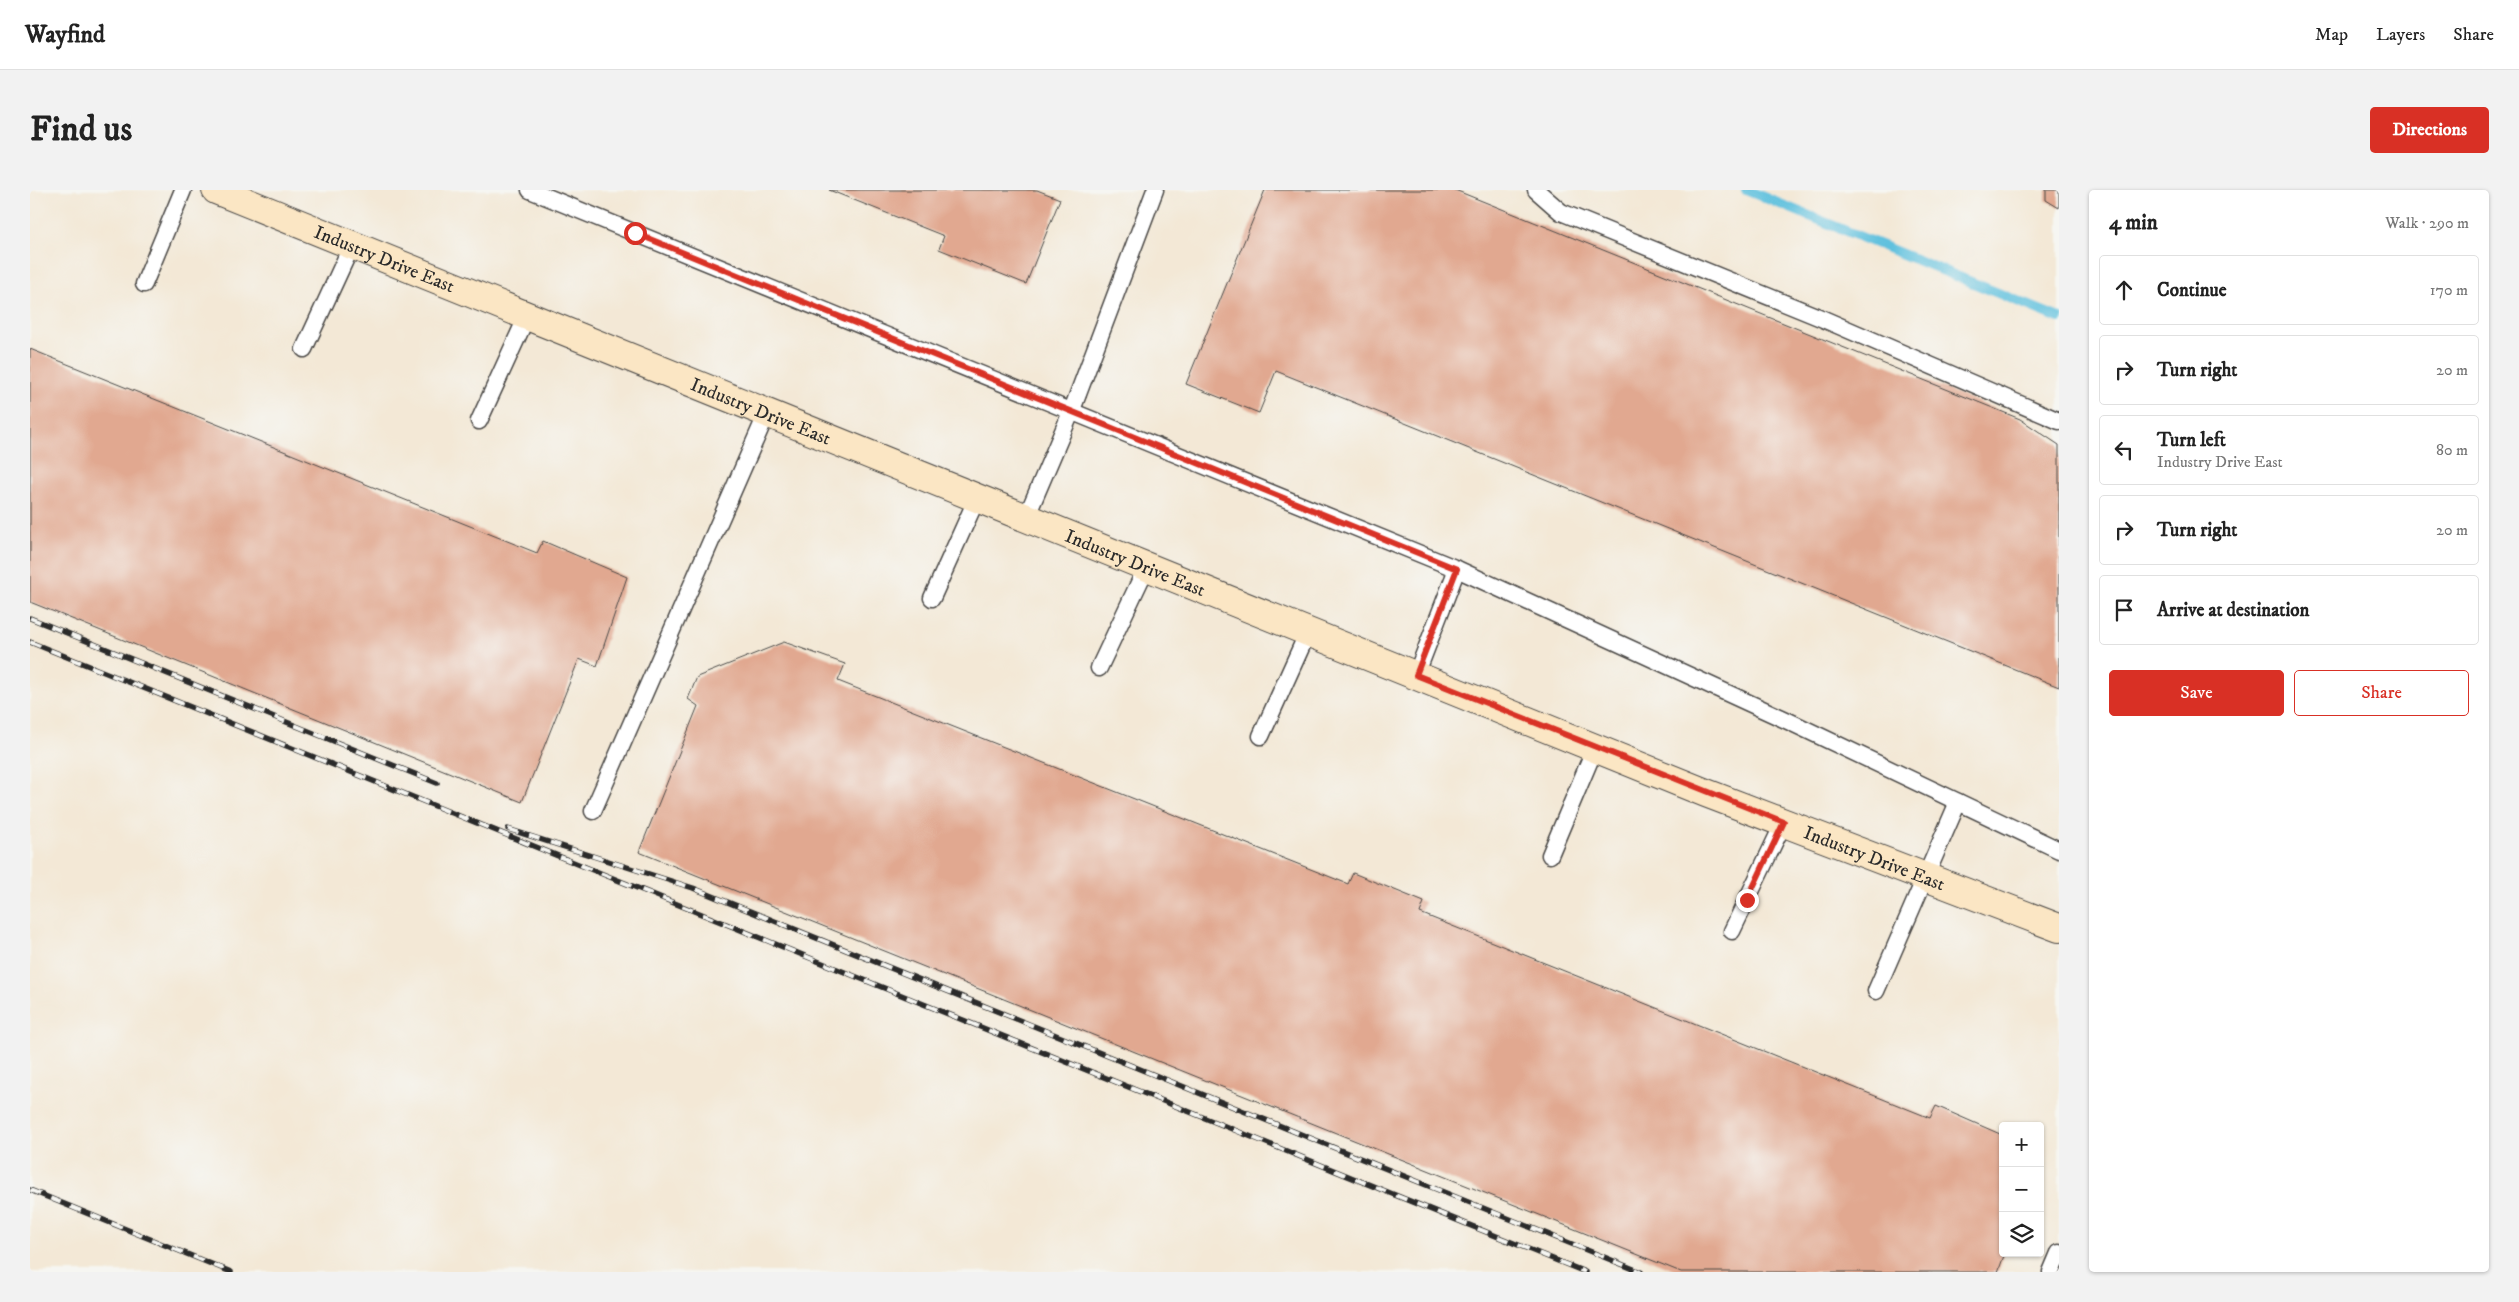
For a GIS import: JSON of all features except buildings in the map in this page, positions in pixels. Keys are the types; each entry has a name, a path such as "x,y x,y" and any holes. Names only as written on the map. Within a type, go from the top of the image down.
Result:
{"street":[{"name":"Industry Drive East","path":"216,190 1595,748 2059,928"}],"lane":[{"path":"144,284 183,190"},
{"path":"530,190 1457,569 2059,850"},
{"path":"1026,518 1072,410 1155,190"},
{"path":"1536,190 1561,212 1821,318 2059,421"},
{"path":"304,350 352,245"},
{"path":"479,421 527,316"},
{"path":"593,812 767,413"},
{"path":"932,598 976,498"},
{"path":"1100,668 1146,566"},
{"path":"1416,675 1457,569"},
{"path":"1261,736 1308,632"},
{"path":"1550,856 1595,748"},
{"path":"1876,991 1958,802"},
{"path":"1732,931 1784,822"},
{"path":"2051,1272 2059,1253"}],"waterway":[{"path":"1746,190 2059,318"}],"railway":[{"path":"30,618 437,783"},
{"path":"30,642 1585,1272"},
{"path":"508,829 693,888 1641,1272"},
{"path":"30,1190 231,1272"}],"route":[{"path":"635,233 1457,569 1416,675 1687,785 1784,822 1747,900"}]}
